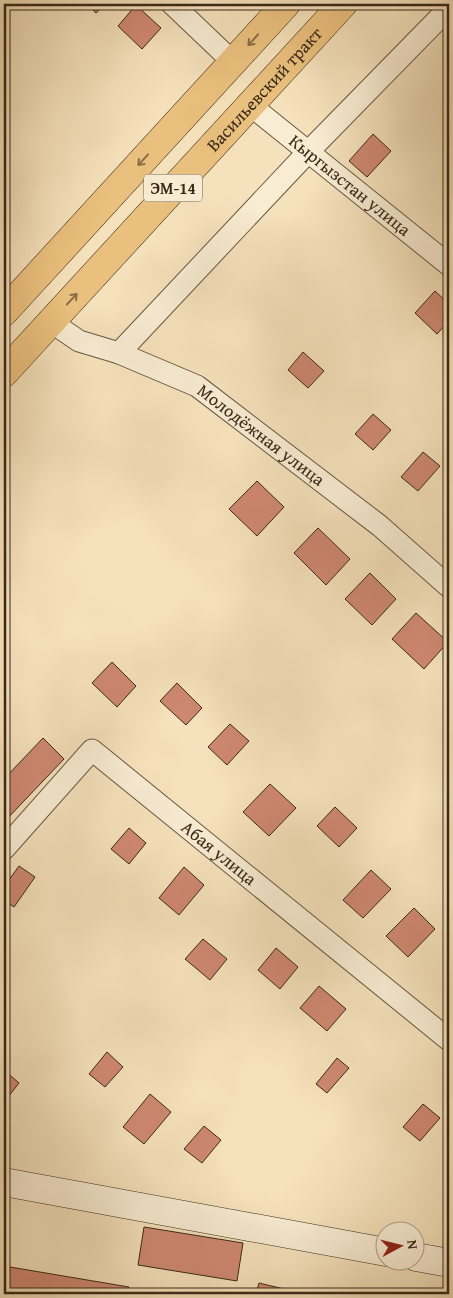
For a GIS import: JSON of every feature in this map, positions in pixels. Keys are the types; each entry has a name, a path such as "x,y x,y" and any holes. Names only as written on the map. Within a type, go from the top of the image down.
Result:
{"main road":[{"name":"ЭМ-14","path":"4,312 286,4"},
{"name":"Васильевский тракт","path":"4,373 343,4"}],"street":[{"path":"172,4 233,62"},
{"path":"119,354 308,152 449,8"},
{"name":"Кыргызстан улица","path":"250,105 449,265"},
{"name":"Молодёжная улица","path":"51,322 79,341 119,354 197,386 380,526 449,587"},
{"name":"Абая улица","path":"4,849 92,750 449,1040"},
{"path":"4,1182 376,1250"},
{"path":"426,1259 449,1263"}],"building":[{"path":"87,4 106,4 96,13"},
{"path":"136,5 161,28 142,49 118,26"},
{"path":"373,134 391,151 367,177 349,161"},
{"path":"435,291 449,304 449,321 437,334 415,313"},
{"path":"303,352 324,371 308,388 288,370"},
{"path":"373,414 391,430 373,450 355,434"},
{"path":"423,452 440,466 418,491 401,477"},
{"path":"257,481 284,507 257,536 229,509"},
{"path":"318,528 350,559 326,585 294,553"},
{"path":"370,573 396,599 372,625 345,599"},
{"path":"416,613 448,642 424,669 392,639"},
{"path":"112,662 136,686 117,707 92,683"},
{"path":"177,683 202,708 186,725 160,701"},
{"path":"230,724 249,741 227,765 208,747"},
{"path":"43,738 64,759 4,822 4,779"},
{"path":"270,784 296,808 269,836 243,812"},
{"path":"335,807 357,828 339,847 317,826"},
{"path":"129,828 146,843 129,864 111,849"},
{"path":"19,866 35,877 14,907 4,900 4,887"},
{"path":"184,867 204,885 179,915 159,898"},
{"path":"371,870 391,889 363,918 343,900"},
{"path":"414,908 435,929 408,957 386,936"},
{"path":"4,916 10,922 4,929"},
{"path":"203,939 227,959 210,980 185,959"},
{"path":"276,948 298,967 280,989 258,970"},
{"path":"319,986 346,1009 327,1031 300,1008"},
{"path":"107,1052 123,1067 105,1087 89,1074"},
{"path":"337,1058 349,1068 327,1093 316,1084"},
{"path":"4,1070 19,1083 5,1101 4,1100"},
{"path":"150,1094 171,1112 144,1144 123,1127"},
{"path":"423,1104 440,1118 420,1141 403,1127"},
{"path":"204,1126 221,1140 202,1163 184,1149"},
{"path":"144,1227 243,1243 237,1281 138,1265"},
{"path":"4,1266 129,1287 127,1294 4,1294"},
{"path":"259,1283 305,1294 256,1294"}]}
